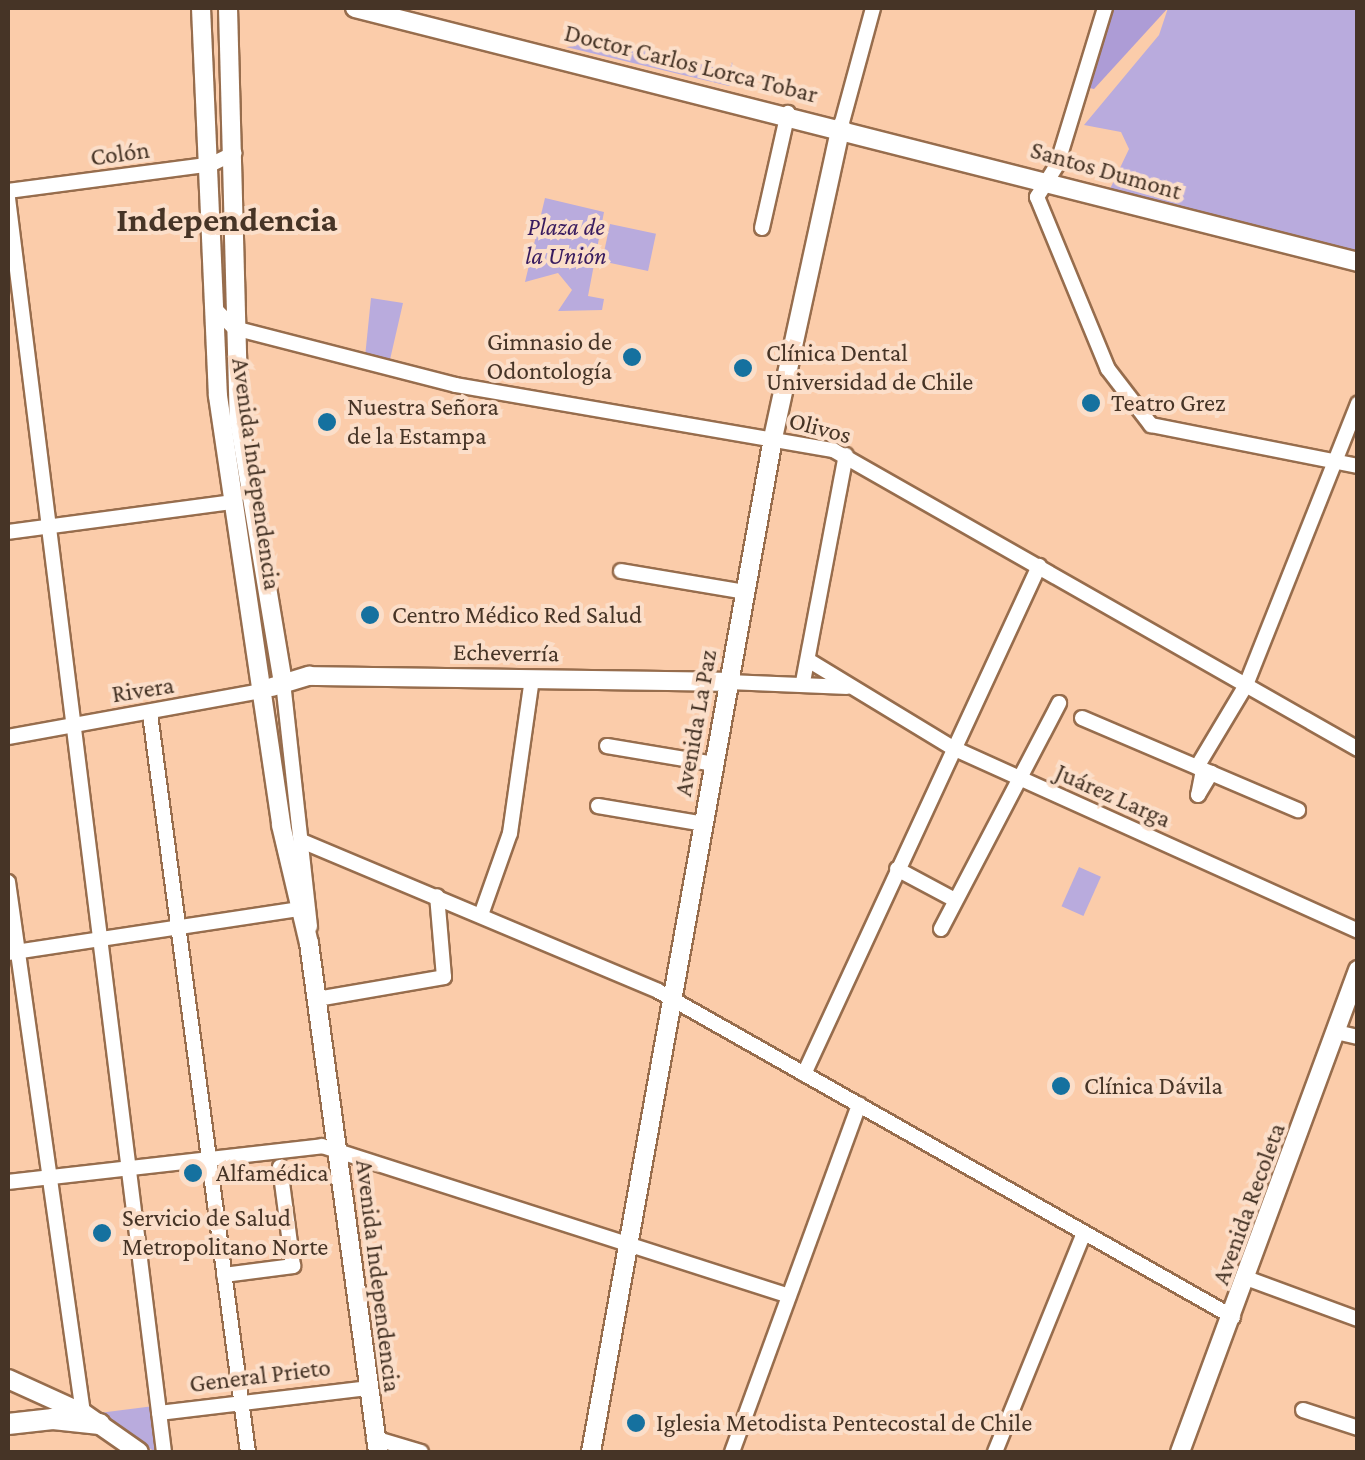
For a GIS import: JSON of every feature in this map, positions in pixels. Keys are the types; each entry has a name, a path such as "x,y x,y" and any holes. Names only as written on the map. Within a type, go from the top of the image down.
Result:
{"highway":[{"path":"8,1424 52,1418 92,1419"}],"main road":[{"name":"Avenida Independencia","path":"201,8 212,164 214,362 262,691 309,942 375,1448"},
{"name":"Avenida Independencia","path":"228,8 242,438 283,682"},
{"name":"Doctor Carlos Lorca Tobar","path":"355,8 842,126"},
{"name":"Santos Dumont","path":"842,126 1358,262"},
{"name":"Avenida La Paz","path":"591,1452 773,438 842,126"},
{"name":"Echeverría","path":"283,682 309,676 729,682"},
{"name":"Rivera","path":"262,691 283,682"},
{"name":"Avenida Recoleta","path":"1183,1452 1358,970"},
{"path":"8,1379 92,1419 138,1452"}],"street":[{"name":"Avenida La Paz","path":"842,126 873,8"},
{"path":"1106,8 1047,179 1037,194 1102,358 1142,420 1358,466"},
{"path":"762,228 788,113"},
{"name":"Colón","path":"8,195 212,164 235,153"},
{"path":"8,195 164,1452"},
{"name":"Olivos","path":"215,309 240,330 456,385 773,438 846,456 1358,748"},
{"path":"1204,770 1246,685 1358,404"},
{"path":"804,682 846,456"},
{"path":"8,532 232,502"},
{"path":"804,1074 1040,566"},
{"path":"621,570 746,592"},
{"name":"Juárez Larga","path":"808,660 953,748 1358,930"},
{"path":"480,914 510,833 532,679"},
{"name":"Avenida Independencia","path":"283,682 304,842 309,942"},
{"name":"Juárez Larga","path":"729,682 804,682 858,691"},
{"name":"Rivera","path":"8,737 262,691"},
{"path":"941,929 1016,778 1059,703"},
{"path":"150,714 248,1452"},
{"path":"1082,718 1298,810"},
{"path":"607,746 714,764"},
{"path":"598,806 704,824"},
{"path":"304,842 480,914 672,1000 1234,1317"},
{"path":"897,870 955,900"},
{"path":"8,882 12,952 92,1419"},
{"path":"316,1000 444,977 437,896"},
{"path":"12,952 300,909"},
{"path":"1336,1032 1358,1037"},
{"path":"732,1452 859,1105"},
{"path":"8,1182 300,1144 336,1150 629,1240 788,1296"},
{"path":"224,1275 293,1266 280,1167"},
{"path":"996,1452 1084,1233"},
{"path":"1249,1278 1358,1319"},
{"name":"General Prieto","path":"159,1413 368,1388"},
{"path":"1304,1410 1358,1428"},
{"path":"375,1448 420,1452"}],"green space":[{"path":"1168,8 1357,8 1357,256 1109,191 1129,149 1121,132 1084,125 1159,35"},
{"path":"576,33 729,71 732,62 737,82 729,86 566,47 576,46"},
{"name":"Plaza de la Unión","path":"545,198 604,212 588,296 604,299 602,310 558,311 572,290 558,273 525,282"},
{"path":"610,224 656,234 648,271 602,261"},
{"path":"371,298 403,303 389,364 365,357"},
{"path":"1079,867 1101,877 1083,916 1062,906"},
{"path":"154,1406 155,1452 99,1413"}],"shaded area":[{"path":"1112,8 1168,8 1094,89 1085,87"}],"place":[{"name":"Gimnasio de Odontología","path":"632,357"},
{"name":"Clínica Dental Universidad de Chile","path":"743,368"},
{"name":"Teatro Grez","path":"1091,403"},
{"name":"Nuestra Señora de la Estampa","path":"327,422"},
{"name":"Centro Médico Red Salud","path":"370,615"},
{"name":"Clínica Dávila","path":"1061,1086"},
{"name":"Alfamédica","path":"193,1173"},
{"name":"Servicio de Salud Metropolitano Norte","path":"102,1233"},
{"name":"Iglesia Metodista Pentecostal de Chile","path":"636,1423"}],"district":[{"name":"Independencia","path":"227,220"}]}
